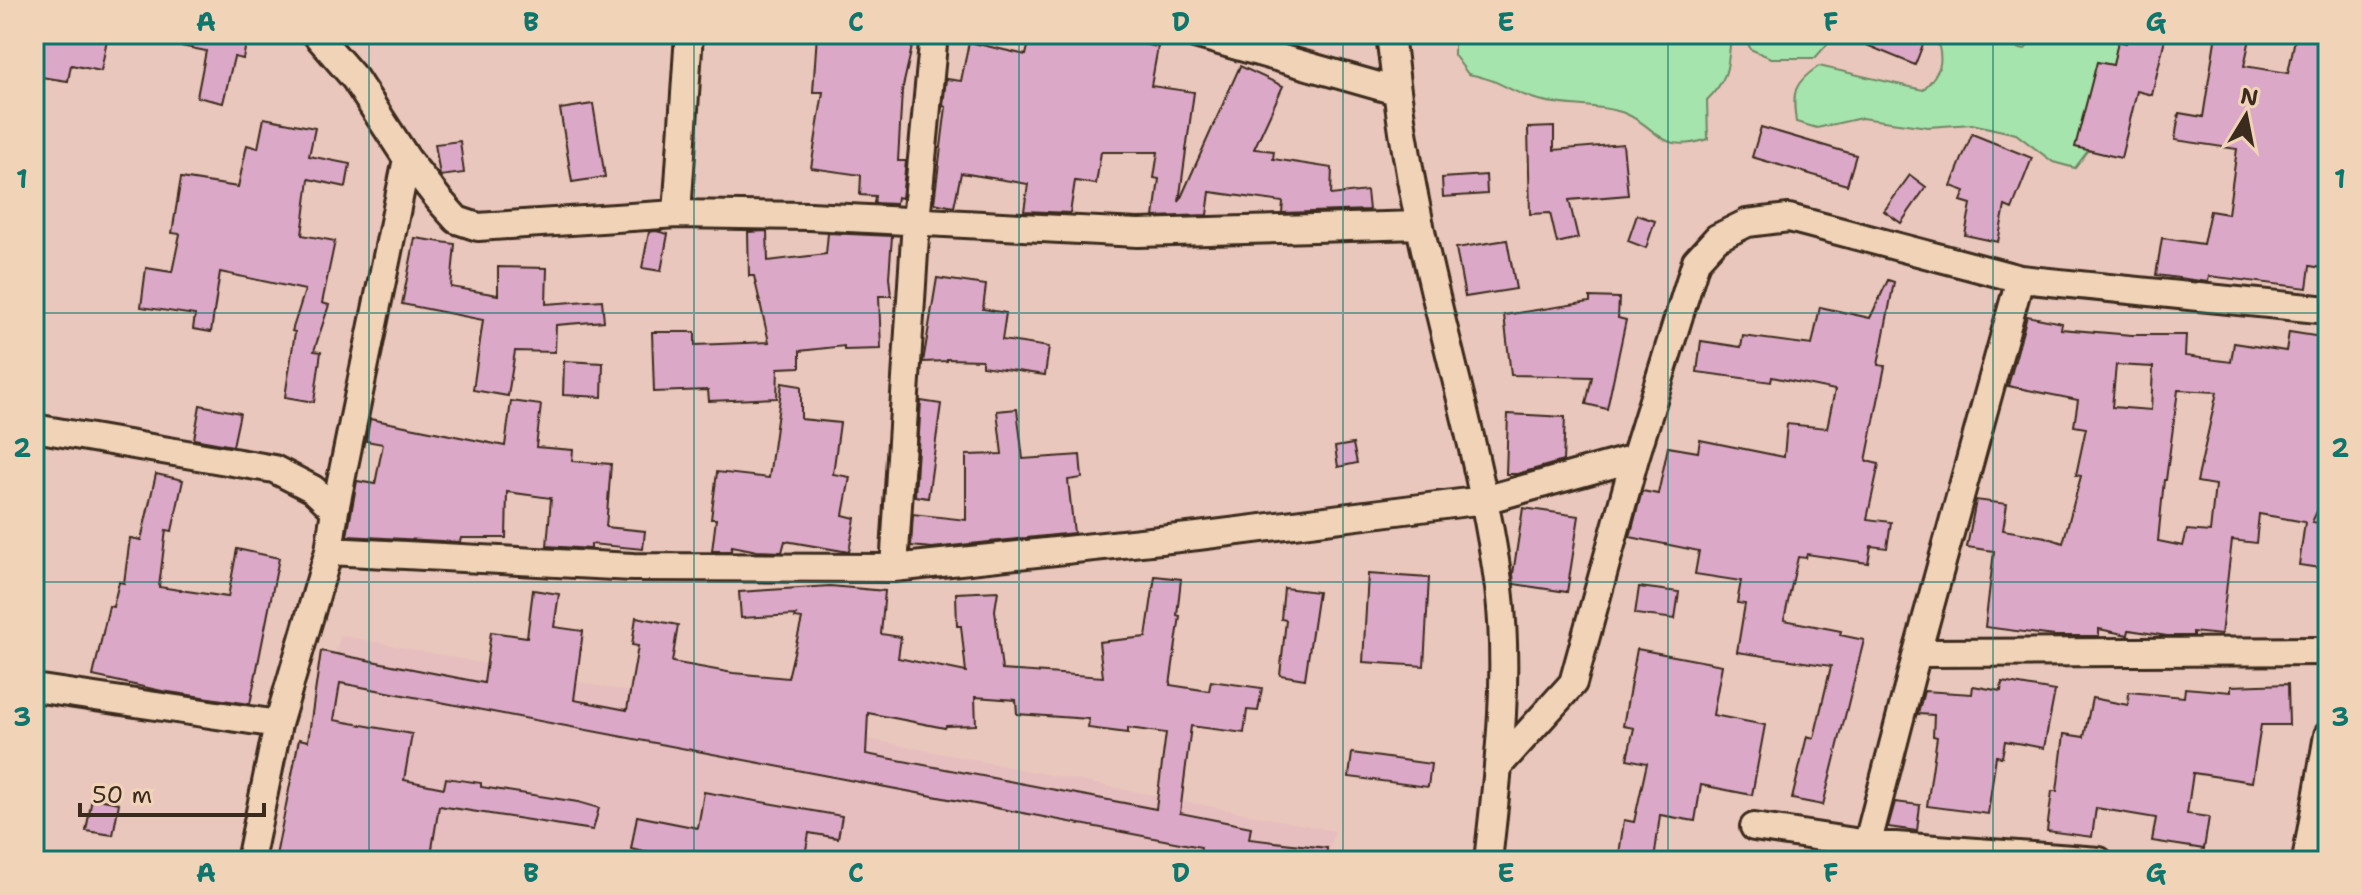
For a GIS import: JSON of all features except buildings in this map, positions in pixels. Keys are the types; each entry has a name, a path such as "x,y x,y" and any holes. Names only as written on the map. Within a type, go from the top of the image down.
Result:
{"street":[{"path":"316,34 355,79 407,159 457,220 478,227 677,214 810,216 1138,233 1420,225"},
{"path":"677,214 689,34"},
{"path":"894,568 916,221 934,34"},
{"path":"1195,34 1396,91"},
{"path":"1390,34 1396,91 1420,225 1484,500 1499,589 1505,667 1488,861"},
{"path":"250,861 278,724 329,551 407,159"},
{"path":"1498,766 1573,683 1635,458 1696,261 1717,238 1747,223 1789,218 2020,279 2328,310"},
{"path":"1866,852 2020,279"},
{"path":"34,428 274,469 313,489 335,510"},
{"path":"329,551 633,567 894,568 1198,536 1484,500 1635,458"},
{"path":"1917,653 2328,651"},
{"path":"34,688 278,724"},
{"path":"2306,861 2328,735"},
{"path":"1754,827 1866,852 2099,861"}],"shaded area":[{"path":"340,635 1335,831 1326,861 289,861"}],"green space":[{"path":"1454,34 1731,34 1724,77 1707,100 1708,139 1679,144 1661,138 1624,113 1543,101 1468,74 1454,55"},
{"path":"1746,34 1832,34 1830,41 1815,58 1771,58 1750,49"},
{"path":"1935,34 1996,34 2005,45 2024,50 2039,34 2127,34 2100,135 2075,168 2053,162 2016,134 1972,124 1928,127 1861,118 1817,128 1796,122 1796,89 1819,66 1923,90 1940,65"}]}
